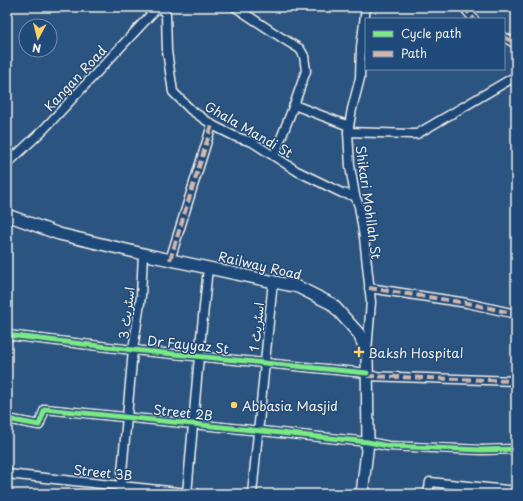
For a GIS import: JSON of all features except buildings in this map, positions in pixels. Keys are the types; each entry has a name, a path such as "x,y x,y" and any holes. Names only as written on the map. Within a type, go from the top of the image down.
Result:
{"main road":[{"name":"Railway Road","path":"7,216 60,234 143,254 298,286 332,304 359,334 367,354 368,442 362,494"}],"street":[{"name":"Ghala Mandi St","path":"159,7 166,14 167,51 173,92 191,110 212,125 236,137 252,142 297,171 342,192 355,196"},
{"name":"Kangan Road","path":"7,164 44,128 159,7"},
{"path":"235,7 300,49 304,56 306,71 274,156"},
{"name":"Shikari Mohllah St","path":"366,7 361,47 360,78 352,109 349,129 350,166 364,237 371,302 367,354"},
{"path":"465,7 466,11 473,18"},
{"path":"505,38 516,44"},
{"path":"294,105 349,129 417,134 516,76"},
{"path":"170,260 212,125"},
{"path":"7,150 15,156"},
{"name":"اسٹریٹ 3","path":"120,490 141,296 143,254"},
{"path":"187,494 208,268"},
{"name":"اسٹریٹ 1","path":"252,494 273,281"},
{"path":"369,288 467,304 516,314"},
{"name":"Dr Fayyaz St","path":"7,335 134,350 367,374 516,381"},
{"name":"Street 2B","path":"7,419 39,425 45,409 258,430 368,442 388,446 482,450 516,449"},
{"name":"Street 3B","path":"7,474 120,490 197,494"},
{"path":"428,494 430,482 516,491"}],"marked path":[{"path":"465,7 473,18"},
{"path":"505,38 516,44"},
{"path":"170,260 212,125"},
{"path":"369,288 467,303 516,314"},
{"path":"367,376 516,381"}],"cycle path":[{"path":"7,335 133,350 367,373"},
{"path":"7,419 39,425 45,409 368,442 388,446 482,450 516,449"}],"place":[{"name":"Baksh Hospital","path":"359,352"},
{"name":"Abbasia Masjid","path":"234,405"}]}
